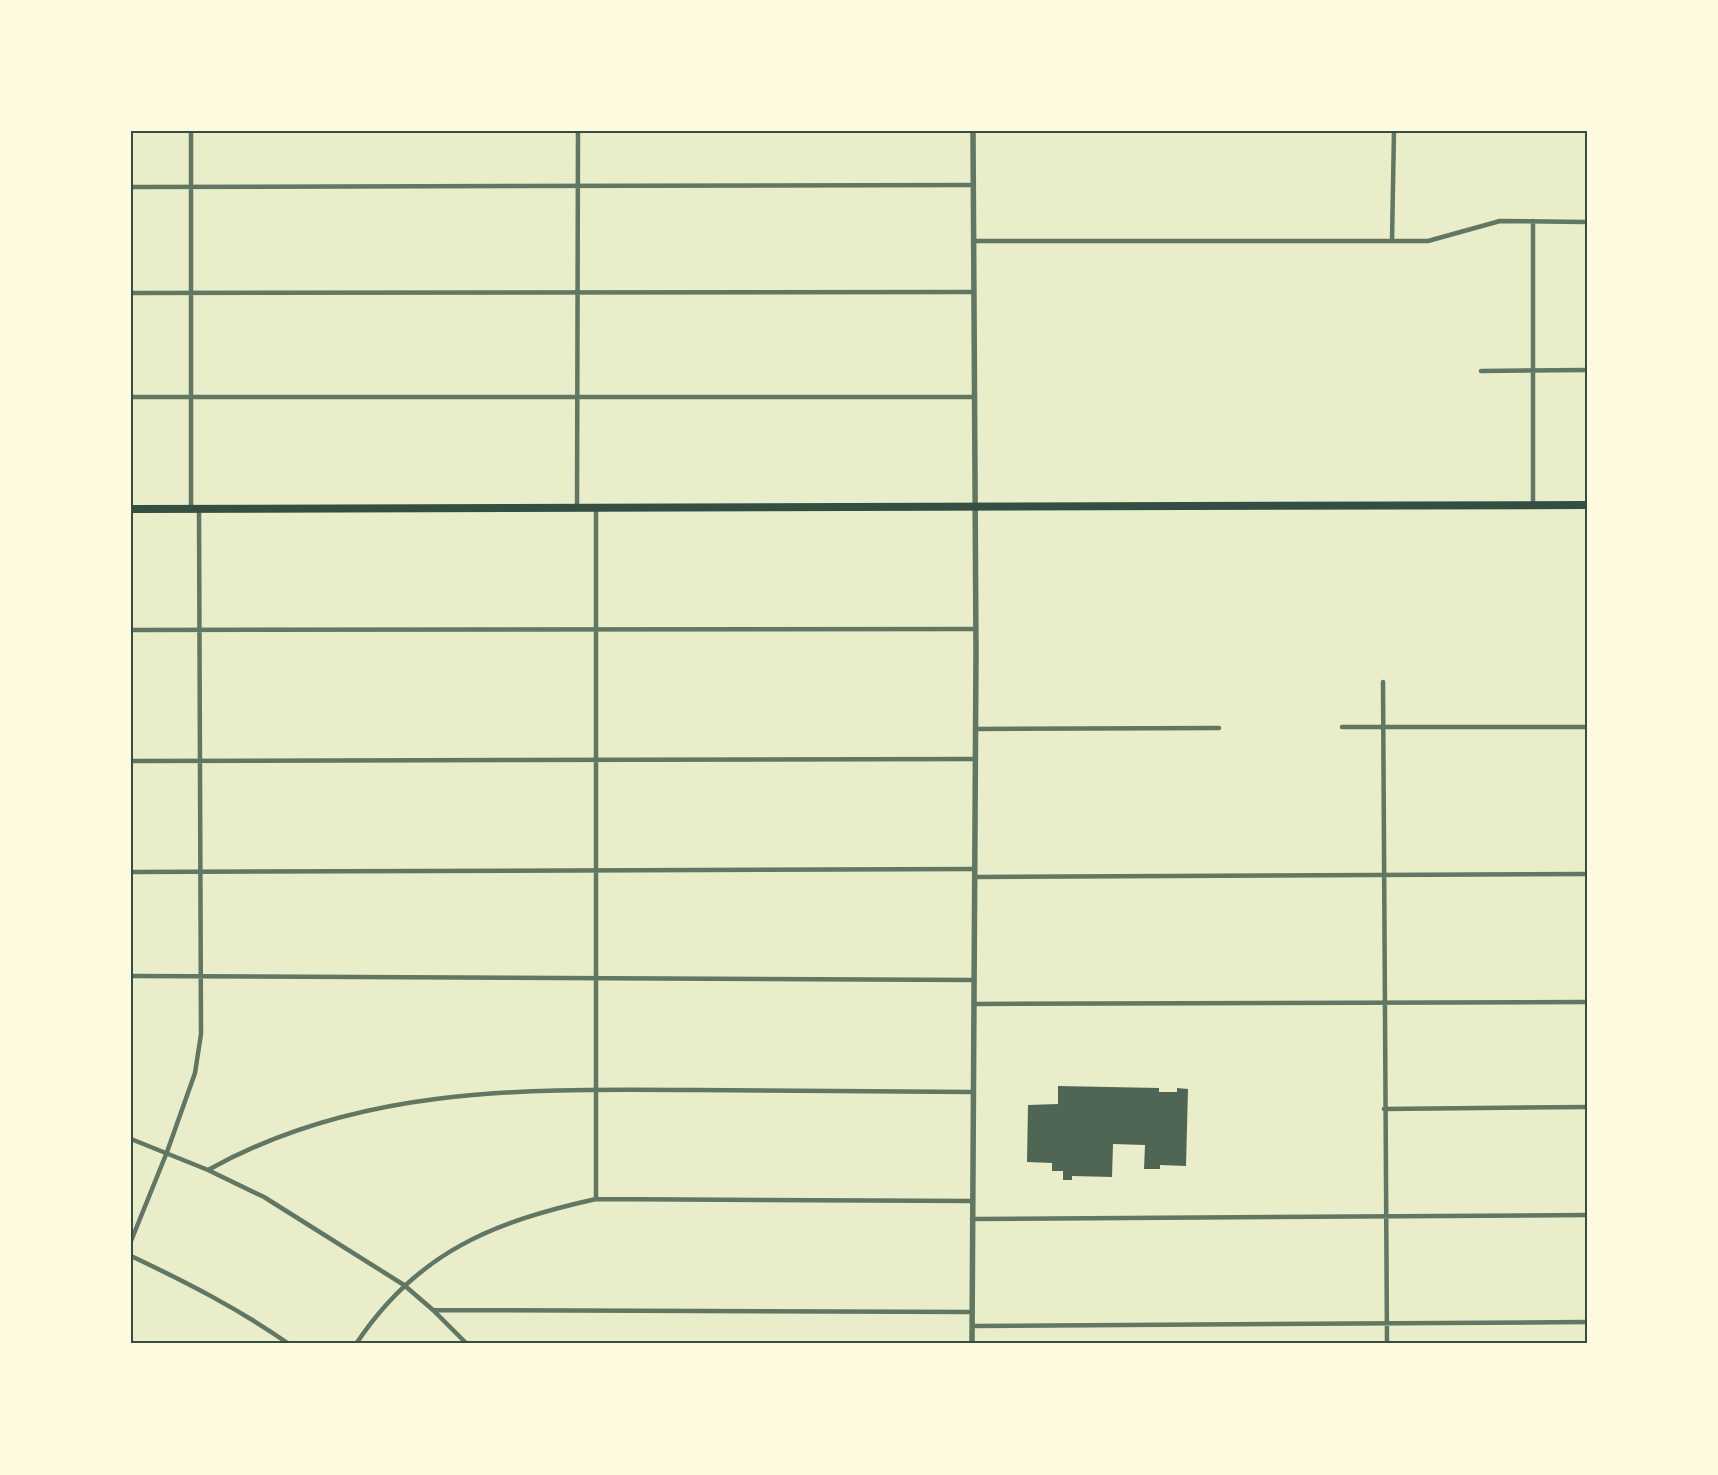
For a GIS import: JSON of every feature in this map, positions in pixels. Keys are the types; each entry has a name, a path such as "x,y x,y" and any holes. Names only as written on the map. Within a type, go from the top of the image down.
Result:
{"main road":[{"path":"131,509 1587,505"}],"street":[{"path":"131,1241 168,1152 195,1073 200,1034 201,761 199,630 191,397 191,131"},
{"path":"577,508 578,131"},
{"path":"972,1344 972,1092 975,877 973,131"},
{"path":"1392,241 1394,131"},
{"path":"131,187 973,185"},
{"path":"973,242 1428,241 1500,222 1587,222"},
{"path":"1533,222 1533,505"},
{"path":"131,293 974,292"},
{"path":"1481,371 1587,370"},
{"path":"131,397 973,397"},
{"path":"596,508 596,1199"},
{"path":"131,630 975,629"},
{"path":"1383,682 1384,1108 1387,1216 1387,1344"},
{"path":"1342,727 1587,727"},
{"path":"975,729 1219,728"},
{"path":"131,761 974,759"},
{"path":"131,872 975,869"},
{"path":"975,877 1587,874"},
{"path":"131,976 974,980"},
{"path":"974,1004 1587,1002"},
{"path":"208,1170 239,1152 286,1133 416,1100 488,1092 596,1089 972,1092"},
{"path":"1384,1108 1587,1107"},
{"path":"131,1140 168,1152 264,1196 404,1285 433,1310 467,1344"},
{"path":"356,1344 367,1327 404,1285 438,1257 485,1232 546,1210 596,1199 972,1201"},
{"path":"972,1219 1587,1214"},
{"path":"131,1256 242,1313 290,1344"},
{"path":"433,1310 972,1312"},
{"path":"972,1326 1587,1322"}],"building":[{"path":"1058,1086 1159,1088 1159,1092 1177,1092 1177,1088 1188,1089 1186,1166 1160,1165 1160,1169 1144,1169 1145,1145 1113,1144 1112,1177 1072,1176 1072,1180 1063,1180 1063,1171 1052,1171 1052,1163 1027,1162 1028,1105 1058,1104"}]}
